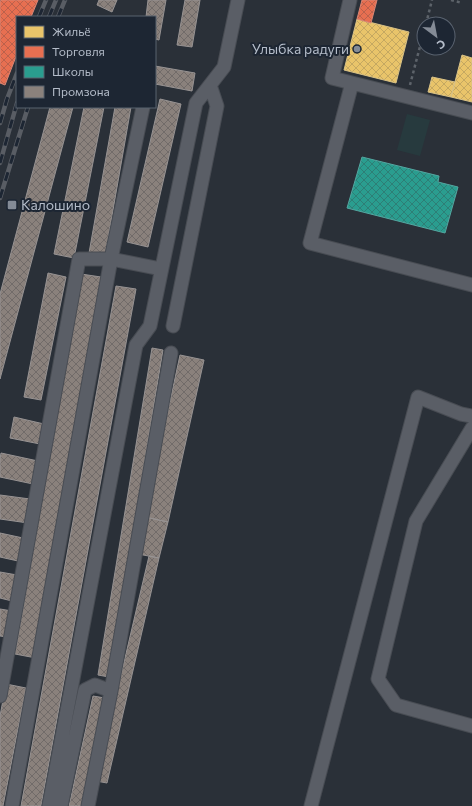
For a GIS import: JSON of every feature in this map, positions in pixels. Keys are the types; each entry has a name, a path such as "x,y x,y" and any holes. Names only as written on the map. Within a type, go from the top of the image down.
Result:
{"lane":[{"path":"49,806 136,345 150,326 196,102 224,67 238,0"},
{"path":"350,0 332,78 472,113"},
{"path":"352,83 322,208 310,243 472,285"},
{"path":"173,326 217,106 210,85"},
{"path":"12,806 111,259 143,108"},
{"path":"0,696 79,259 111,259 161,269"},
{"path":"88,806 111,691 171,353"},
{"path":"311,806 418,397 462,414 472,416"},
{"path":"472,428 416,521 378,679 396,705 472,726"},
{"path":"60,806 85,690 95,685 111,691"}],"path":[{"path":"428,16 432,0"},
{"path":"451,0 462,2"},
{"path":"410,87 418,56"}],"green space":[{"path":"407,114 430,120 420,156 397,150"}],"building: Жильё":[{"path":"357,19 409,32 396,83 344,70"},
{"path":"462,55 472,58 472,102 451,97"},
{"path":"432,77 455,82 451,97 428,92"}],"building: Торговля":[{"path":"1,0 38,0 31,16 16,16 16,57 5,85 0,83"},
{"path":"362,0 377,0 371,23 357,19"}],"building: Школы":[{"path":"362,157 439,176 438,182 458,187 445,233 347,208"}],"building: Промзона":[{"path":"99,0 117,0 112,12 97,5"},
{"path":"148,0 166,0 159,40 156,39 156,16 146,16"},
{"path":"185,0 200,0 192,47 177,45"},
{"path":"156,66 195,73 192,91 156,84"},
{"path":"160,99 181,104 148,247 127,242"},
{"path":"50,108 73,108 0,379 0,294"},
{"path":"84,108 104,108 74,258 54,254"},
{"path":"115,108 131,108 105,256 89,253"},
{"path":"48,273 66,277 41,400 24,397"},
{"path":"81,274 101,277 36,658 15,654"},
{"path":"116,286 136,289 41,806 21,806"},
{"path":"152,348 163,350 109,677 98,675"},
{"path":"180,355 204,360 168,522 145,517"},
{"path":"14,417 44,424 40,444 10,438"},
{"path":"1,453 38,461 33,484 0,477"},
{"path":"0,495 30,499 28,523 0,519"},
{"path":"145,517 168,522 159,558 138,554"},
{"path":"0,533 23,538 18,561 0,557"},
{"path":"149,556 159,558 107,783 96,781"},
{"path":"0,572 17,575 12,601 0,598"},
{"path":"0,609 12,611 7,637 0,636"},
{"path":"6,684 26,688 3,806 0,806 0,716"},
{"path":"93,696 105,698 82,806 69,806"}],"railway":[{"path":"39,16 46,0"},
{"path":"49,16 56,0"},
{"path":"58,16 65,0"},
{"path":"0,123 16,76"},
{"path":"0,163 16,107"},
{"path":"0,198 28,108"}],"place":[{"name":"Улыбка радуги","path":"357,49"},
{"name":"Калошино","path":"12,205"}]}
